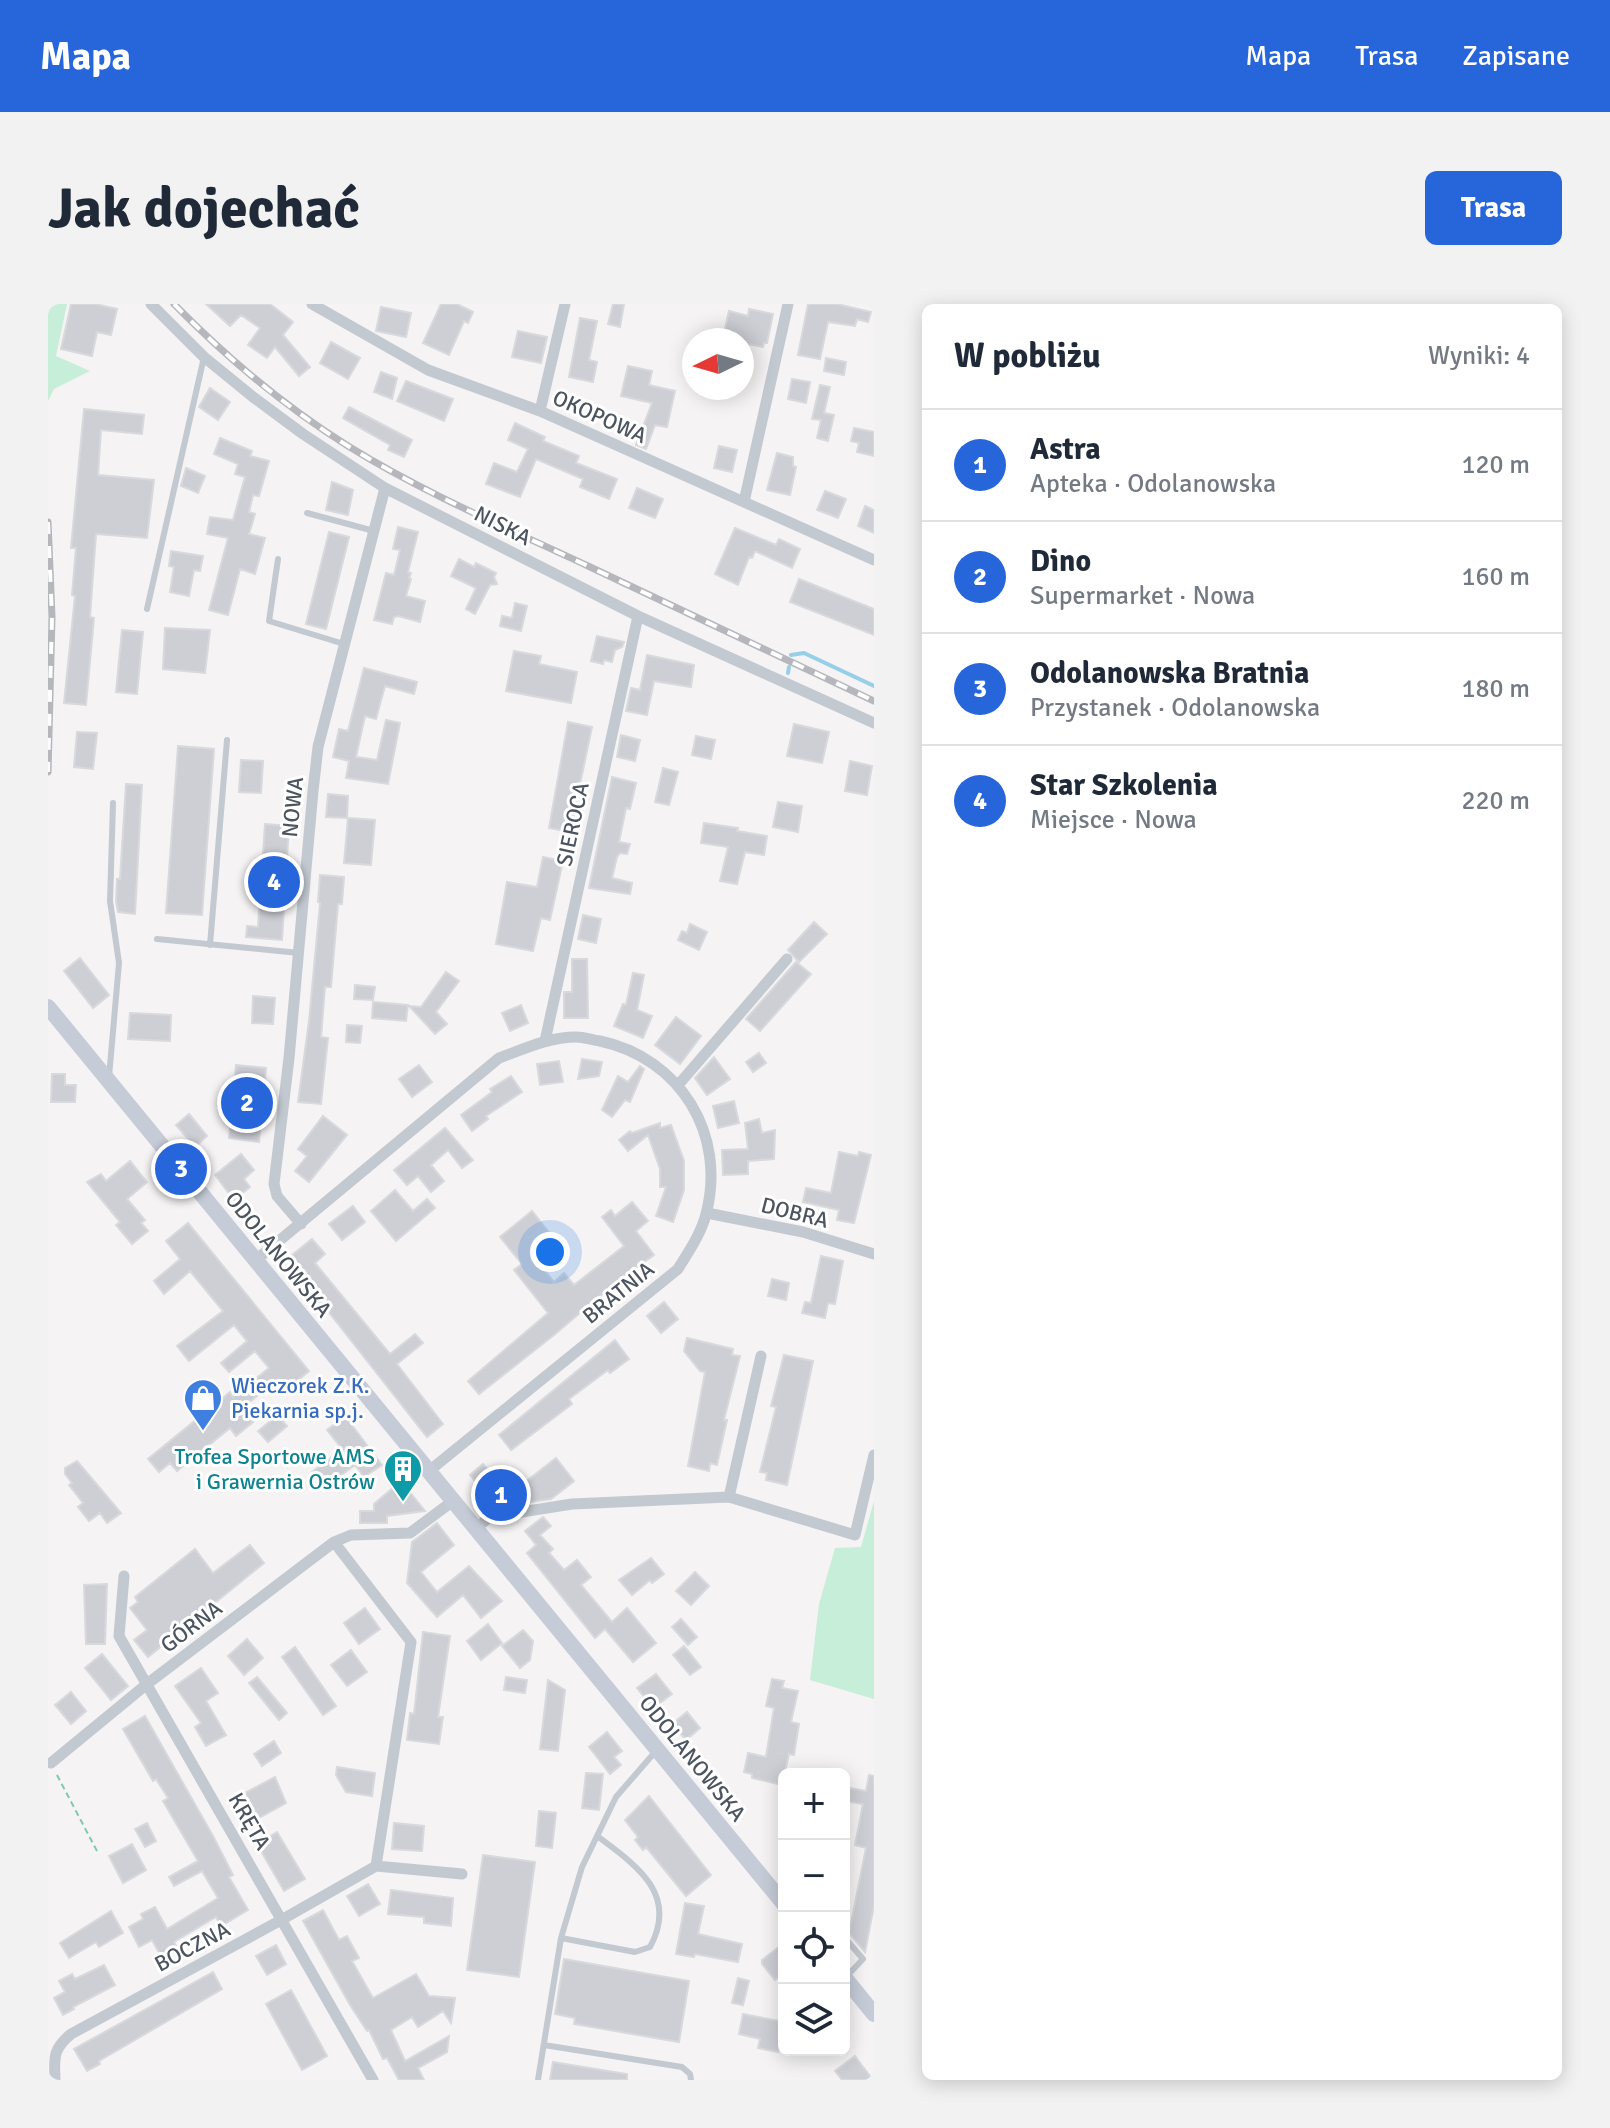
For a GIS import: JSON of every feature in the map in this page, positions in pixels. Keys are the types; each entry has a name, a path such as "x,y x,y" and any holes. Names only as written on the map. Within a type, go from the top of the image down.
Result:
{"main road":[{"name":"ODOLANOWSKA","path":"48,1007 778,1897"},
{"path":"849,1984 874,2014"}],"street":[{"name":"NISKA","path":"151,304 204,357 303,434 385,488 638,616 874,723"},
{"path":"540,411 565,304"},
{"path":"744,502 788,304"},
{"name":"OKOPOWA","path":"317,305 428,370 540,411 874,560"},
{"name":"NOWA","path":"301,1224 277,1196 274,1184 318,747 385,488"},
{"name":"SIEROCA","path":"545,1041 638,616"},
{"path":"679,1084 787,959"},
{"name":"BRATNIA","path":"256,1260 499,1058 545,1041 578,1037 618,1045 651,1061 679,1084 694,1109 706,1143 710,1173 707,1213 678,1269 429,1471"},
{"name":"DOBRA","path":"707,1213 803,1232 874,1254"},
{"path":"729,1497 761,1356"},
{"path":"476,1528 490,1517 572,1504 729,1497 855,1535 874,1455"},
{"name":"GÓRNA","path":"51,1763 147,1684 334,1542 351,1535 410,1533 453,1501"},
{"path":"334,1542 411,1642 376,1866 462,1874"},
{"name":"KRĘTA","path":"124,1576 119,1636 373,2080"},
{"name":"BOCZNA","path":"55,2080 55,2053 58,2045 71,2034 376,1866"}],"lane":[{"path":"147,609 204,357"},
{"path":"307,513 374,531"},
{"path":"278,559 269,621 344,644"},
{"path":"210,945 227,740"},
{"path":"109,1081 119,963 110,901 113,803"},
{"path":"157,939 299,953"},
{"path":"538,2080 561,1938 582,1867 616,1797 657,1749"},
{"path":"561,1938 635,1952 650,1947 658,1932 660,1916 655,1889 631,1861 597,1836"},
{"path":"850,1944 863,1959 850,1972"},
{"path":"544,2045 682,2067 690,2074 691,2080"}],"path":[{"path":"51,1763 98,1853"}],"green space":[{"path":"48,304 67,304 56,356 90,371 54,389 48,401"},
{"path":"874,1501 874,1699 810,1680 819,1604 835,1548 861,1547"}],"building":[{"path":"71,304 95,304 117,309 111,335 97,332 92,356 61,349"},
{"path":"206,304 270,304 293,322 283,335 310,367 299,376 275,347 267,358 248,345 260,328 241,315 230,326"},
{"path":"441,304 457,304 473,312 468,323 464,321 449,355 423,343"},
{"path":"613,304 624,304 620,327 608,324"},
{"path":"808,304 837,304 871,312 868,322 857,319 855,326 828,322 820,359 798,355"},
{"path":"381,307 411,313 406,337 376,331"},
{"path":"749,309 773,314 767,343 763,347 754,345 754,328 725,328 729,311 748,316"},
{"path":"580,318 597,321 589,360 597,362 593,382 569,377"},
{"path":"518,331 547,337 541,363 512,357"},
{"path":"331,342 360,358 348,379 320,363"},
{"path":"826,358 846,362 844,375 824,371"},
{"path":"628,366 652,371 649,385 675,391 667,427 655,425 646,449 636,445 652,403 621,396"},
{"path":"381,372 397,378 392,399 374,392"},
{"path":"792,379 810,382 806,403 788,399"},
{"path":"406,381 453,399 444,421 397,401"},
{"path":"820,385 830,387 824,413 834,415 828,441 817,438 821,420 812,419"},
{"path":"210,388 230,402 218,420 199,407"},
{"path":"349,407 412,440 404,457 388,450 390,445 343,418"},
{"path":"84,409 144,415 142,434 101,430 98,475 154,480 147,538 96,534 90,617 94,618 86,705 64,703 75,596 72,595 76,548 71,548"},
{"path":"515,423 545,437 543,441 579,456 576,463 617,479 609,499 580,487 583,479 536,459 520,497 486,484 494,463 517,472 528,449 508,440"},
{"path":"854,428 874,432 874,456 857,452 859,443 851,441"},
{"path":"220,438 252,451 250,456 269,461 259,496 253,495 249,512 255,514 249,534 265,538 255,574 240,569 228,615 209,610 228,538 207,534 210,517 233,520 245,477 235,474 238,464 214,454"},
{"path":"719,446 737,450 732,472 714,468"},
{"path":"777,453 793,457 793,466 796,467 790,495 767,490"},
{"path":"186,468 205,476 198,493 181,486"},
{"path":"332,482 353,490 348,515 326,510"},
{"path":"637,488 663,499 655,518 629,508"},
{"path":"825,491 846,499 838,518 817,510"},
{"path":"865,506 874,510 874,533 858,526"},
{"path":"398,527 418,532 408,572 411,579 406,596 425,601 420,622 398,616 394,617 392,624 374,620 386,573 394,575 400,550 393,549"},
{"path":"735,528 776,545 779,539 800,549 792,568 755,551 752,558 749,557 738,585 715,574"},
{"path":"329,532 349,537 326,629 306,624"},
{"path":"171,551 203,556 200,571 194,570 189,596 170,592 174,567 169,566"},
{"path":"459,559 496,573 497,584 490,585 475,614 466,609 476,588 451,576"},
{"path":"799,579 874,609 874,635 790,602"},
{"path":"515,603 527,606 521,631 500,626 502,616 512,618"},
{"path":"165,628 210,630 205,673 163,669"},
{"path":"122,630 143,632 137,694 116,692"},
{"path":"597,636 624,642 622,647 615,650 612,662 604,660 603,664 591,661"},
{"path":"514,651 541,656 539,664 577,672 571,703 506,691"},
{"path":"647,655 694,665 691,687 654,681 647,715 626,711 631,688 640,690"},
{"path":"364,668 417,682 414,694 385,686 376,719 365,716 356,757 377,760 386,720 400,723 388,784 346,778 349,761 333,757 339,729 348,731"},
{"path":"568,722 592,727 570,832 549,828"},
{"path":"794,724 829,732 822,763 787,756"},
{"path":"77,732 97,733 93,769 74,767"},
{"path":"621,735 640,740 635,761 617,757"},
{"path":"696,736 715,740 711,759 692,755"},
{"path":"178,746 214,749 202,915 166,913"},
{"path":"241,760 263,761 261,793 239,792"},
{"path":"850,761 872,766 867,795 845,791"},
{"path":"663,768 678,772 669,805 655,802"},
{"path":"612,777 636,783 630,809 626,808 619,842 630,844 627,854 620,853 617,857 612,878 632,883 630,894 589,888"},
{"path":"126,784 142,785 135,914 118,912 116,901"},
{"path":"328,794 348,796 347,818 326,817"},
{"path":"778,802 802,806 798,832 773,827"},
{"path":"348,818 375,820 371,865 344,863"},
{"path":"704,823 767,836 764,855 745,852 737,884 720,881 728,847 701,843"},
{"path":"265,824 289,826 282,940 246,937 247,926 258,927"},
{"path":"543,857 563,861 550,920 541,918 533,951 496,944 507,882 537,887"},
{"path":"320,875 344,877 342,904 338,904 331,987 325,987 321,1037 328,1038 321,1104 298,1102 309,1021"},
{"path":"583,915 601,919 596,943 578,939"},
{"path":"814,922 827,934 799,962 788,950"},
{"path":"690,924 707,932 699,950 678,940 682,931 687,933"},
{"path":"80,958 109,995 93,1008 64,971"},
{"path":"572,959 587,959 588,1018 564,1018 564,992 572,992"},
{"path":"796,962 811,974 760,1031 746,1019"},
{"path":"446,972 459,981 436,1012 447,1024 435,1034 409,1006 421,1007"},
{"path":"633,973 644,975 637,1010 652,1016 643,1038 614,1026 623,1004 626,1005"},
{"path":"355,985 375,987 373,1000 354,999"},
{"path":"253,996 275,998 273,1024 252,1023"},
{"path":"373,1002 408,1005 406,1021 372,1018"},
{"path":"521,1005 528,1023 510,1031 502,1013"},
{"path":"130,1013 171,1015 170,1041 128,1039"},
{"path":"676,1017 701,1036 680,1064 655,1045"},
{"path":"347,1025 362,1026 360,1043 346,1042"},
{"path":"759,1053 766,1063 753,1072 746,1062"},
{"path":"714,1057 730,1079 707,1095 695,1078"},
{"path":"582,1059 602,1062 599,1076 578,1079"},
{"path":"559,1061 563,1082 540,1085 537,1064"},
{"path":"236,1065 266,1068 259,1142 229,1138"},
{"path":"419,1065 432,1082 412,1097 399,1079"},
{"path":"640,1066 644,1069 630,1102 625,1100 612,1117 602,1110 618,1076 628,1082"},
{"path":"52,1074 65,1074 65,1085 76,1085 75,1102 51,1102"},
{"path":"511,1076 522,1092 486,1116 488,1119 472,1131 461,1115 492,1092 490,1089"},
{"path":"734,1101 739,1123 718,1128 713,1106"},
{"path":"189,1114 207,1136 195,1147 176,1125"},
{"path":"323,1116 347,1135 309,1182 295,1171 307,1156 298,1149"},
{"path":"759,1119 762,1133 775,1130 774,1159 748,1161 748,1174 723,1175 722,1150 748,1149 745,1123"},
{"path":"660,1123 660,1128 671,1125 684,1161 684,1190 673,1222 656,1216 666,1187 660,1187 660,1169 648,1135 628,1151 619,1140 630,1131 632,1133"},
{"path":"445,1128 473,1160 462,1168 448,1150 431,1165 444,1181 431,1192 418,1176 407,1185 394,1170"},
{"path":"839,1152 871,1155 854,1223 837,1220 839,1210 803,1202 806,1188 831,1193"},
{"path":"241,1154 254,1170 244,1179 250,1187 234,1200 215,1175"},
{"path":"130,1161 147,1182 127,1199 145,1220 141,1223 148,1231 132,1244 116,1225 120,1222 87,1182 101,1174 106,1181"},
{"path":"395,1190 413,1211 427,1199 435,1208 396,1241 371,1211"},
{"path":"632,1202 648,1221 636,1231 654,1255 479,1394 468,1381 548,1313 514,1270 522,1264 500,1237 532,1211 559,1245 538,1262 554,1282 564,1273 574,1285 624,1246 602,1217 611,1210 615,1216"},
{"path":"353,1206 365,1222 342,1240 329,1224"},
{"path":"188,1223 309,1371 287,1389 279,1379 242,1408 253,1422 236,1436 230,1428 177,1471 170,1463 159,1472 148,1459 230,1392 233,1397 269,1368 255,1351 229,1372 221,1363 247,1341 234,1325 189,1361 177,1346 223,1311 190,1271 164,1294 154,1281 180,1259 166,1241"},
{"path":"312,1239 325,1254 315,1263 390,1354 415,1334 423,1343 397,1364 443,1424 427,1437 309,1291 315,1286 291,1256"},
{"path":"821,1256 843,1261 835,1304 828,1303 825,1318 802,1313 805,1302 811,1303"},
{"path":"772,1279 789,1283 786,1300 768,1296"},
{"path":"664,1302 678,1319 661,1333 647,1316"},
{"path":"687,1338 733,1349 732,1355 740,1356 724,1420 727,1420 717,1465 710,1463 709,1471 688,1466 705,1372 700,1371 684,1351"},
{"path":"615,1340 629,1359 610,1373 608,1370 569,1399 572,1404 511,1450 499,1435"},
{"path":"784,1355 813,1361 787,1485 766,1480 767,1473 760,1472 776,1407 771,1406"},
{"path":"278,1415 287,1426 268,1442 258,1431"},
{"path":"345,1416 382,1465 364,1477 355,1465 324,1488 312,1472 342,1449 327,1430"},
{"path":"556,1458 574,1481 551,1499 524,1503 519,1496 510,1504 503,1505 500,1501 495,1504 470,1475 483,1464 489,1471 492,1468 502,1480 514,1471 524,1483"},
{"path":"77,1461 121,1513 107,1523 100,1513 89,1521 78,1507 83,1503 69,1485 72,1483 65,1474 65,1468"},
{"path":"401,1481 425,1511 387,1516 387,1523 360,1523 360,1511 374,1511 374,1504"},
{"path":"543,1517 551,1526 540,1535 553,1549 549,1553 564,1570 577,1560 591,1577 581,1585 612,1622 627,1608 656,1643 633,1662 605,1629 595,1638 527,1553 536,1545 525,1531"},
{"path":"437,1523 454,1545 421,1572 437,1592 469,1566 502,1601 481,1618 463,1595 437,1617 407,1583 412,1542"},
{"path":"250,1545 264,1563 148,1657 134,1640 147,1630 130,1608 138,1602 135,1597 195,1549 213,1573"},
{"path":"651,1558 664,1574 652,1583 650,1580 632,1595 619,1580"},
{"path":"695,1572 709,1586 691,1605 676,1591"},
{"path":"107,1584 105,1644 86,1644 84,1585"},
{"path":"365,1608 380,1629 359,1644 344,1623"},
{"path":"681,1619 697,1637 688,1645 672,1627"},
{"path":"488,1624 502,1643 481,1660 467,1641"},
{"path":"523,1630 533,1641 530,1660 520,1668 502,1646"},
{"path":"423,1632 450,1636 438,1717 443,1717 439,1744 407,1740 410,1713 414,1714"},
{"path":"247,1639 263,1658 244,1675 228,1656"},
{"path":"684,1646 701,1667 690,1675 673,1655"},
{"path":"295,1647 336,1706 323,1715 282,1657"},
{"path":"351,1650 367,1672 347,1686 331,1665"},
{"path":"102,1654 128,1686 111,1700 85,1668"},
{"path":"201,1668 218,1693 206,1701 226,1735 206,1746 195,1727 201,1723 175,1686"},
{"path":"656,1674 672,1694 653,1708 637,1688"},
{"path":"257,1677 287,1713 279,1720 249,1683"},
{"path":"506,1677 527,1680 525,1693 504,1690"},
{"path":"772,1679 784,1681 782,1688 798,1691 791,1722 799,1724 794,1755 789,1754 786,1768 778,1768 778,1784 752,1778 752,1774 744,1772 748,1753 766,1757 774,1708 766,1706"},
{"path":"548,1680 565,1690 558,1751 540,1749"},
{"path":"71,1692 86,1711 71,1724 55,1705"},
{"path":"687,1712 700,1728 686,1740 672,1724"},
{"path":"145,1716 213,1836 233,1875 229,1877 248,1910 221,1926 216,1917 174,1942 178,1950 162,1958 152,1940 139,1947 129,1927 143,1919 141,1914 155,1907 167,1929 218,1898 202,1871 174,1886 169,1877 198,1861 163,1801 168,1798 156,1779 153,1781 123,1729"},
{"path":"607,1732 622,1751 614,1757 621,1765 610,1774 589,1747"},
{"path":"274,1741 281,1753 262,1766 254,1754"},
{"path":"337,1767 375,1773 372,1796 346,1792 336,1775"},
{"path":"586,1773 603,1774 599,1810 582,1808"},
{"path":"869,1775 874,1776 874,1906 865,1952 850,1934 866,1848 855,1845 863,1804 850,1802 850,1788 866,1791"},
{"path":"275,1777 286,1803 259,1818 245,1793"},
{"path":"649,1796 711,1875 686,1896 646,1847 643,1850 635,1840 638,1837 625,1820"},
{"path":"539,1811 556,1813 552,1848 536,1846"},
{"path":"147,1823 156,1841 145,1847 135,1829"},
{"path":"394,1823 424,1826 422,1851 392,1849"},
{"path":"277,1832 305,1879 284,1891 257,1844"},
{"path":"132,1844 146,1870 123,1883 109,1856"},
{"path":"483,1855 535,1862 519,1977 467,1970"},
{"path":"368,1884 380,1904 359,1916 347,1896"},
{"path":"391,1890 453,1898 451,1926 424,1923 424,1917 388,1914"},
{"path":"685,1903 704,1906 698,1934 742,1944 738,1962 695,1954 694,1957 676,1954"},
{"path":"323,1910 339,1940 347,1936 359,1958 352,1961 373,1998 416,1974 429,1996 455,1998 451,2023 443,2011 418,2027 412,2017 391,2030 405,2061 449,2036 447,2052 418,2068 424,2080 399,2080 350,2005 303,1921"},
{"path":"111,1911 123,1933 99,1947 96,1942 69,1958 60,1943"},
{"path":"276,1945 286,1964 267,1975 256,1956"},
{"path":"778,1948 778,1978 775,1980 762,1964 762,1960"},
{"path":"564,1959 689,1981 679,2042 574,2024 575,2018 555,2014"},
{"path":"104,1965 115,1985 63,2015 54,1998 65,1992 59,1981 72,1974 75,1979"},
{"path":"213,1972 222,1989 87,2071 74,2049"},
{"path":"738,1978 749,1981 743,2005 732,2003"},
{"path":"291,1990 327,2056 302,2070 266,2004"},
{"path":"743,2014 778,2021 778,2052 758,2048 760,2039 739,2034"},
{"path":"855,2056 873,2080 842,2080 835,2071"},
{"path":"553,2062 627,2074 627,2080 550,2080"}],"waterway":[{"path":"791,655 804,653 874,686"},
{"path":"788,673 789,667"}],"railway":[{"path":"174,304 235,362 279,398 324,431 377,463 466,509 874,701"},
{"path":"48,522 52,617 48,772"}],"place":[{"name":"Star Szkolenia","path":"274,882"},
{"name":"Dino","path":"247,1103"},
{"name":"Odolanowska Bratnia","path":"181,1169"},
{"name":"Wieczorek Z.K. Piekarnia sp.j.","path":"203,1432"},
{"name":"Astra","path":"501,1495"},
{"name":"Trofea Sportowe AMS i Grawernia Ostrów","path":"403,1503"}]}
